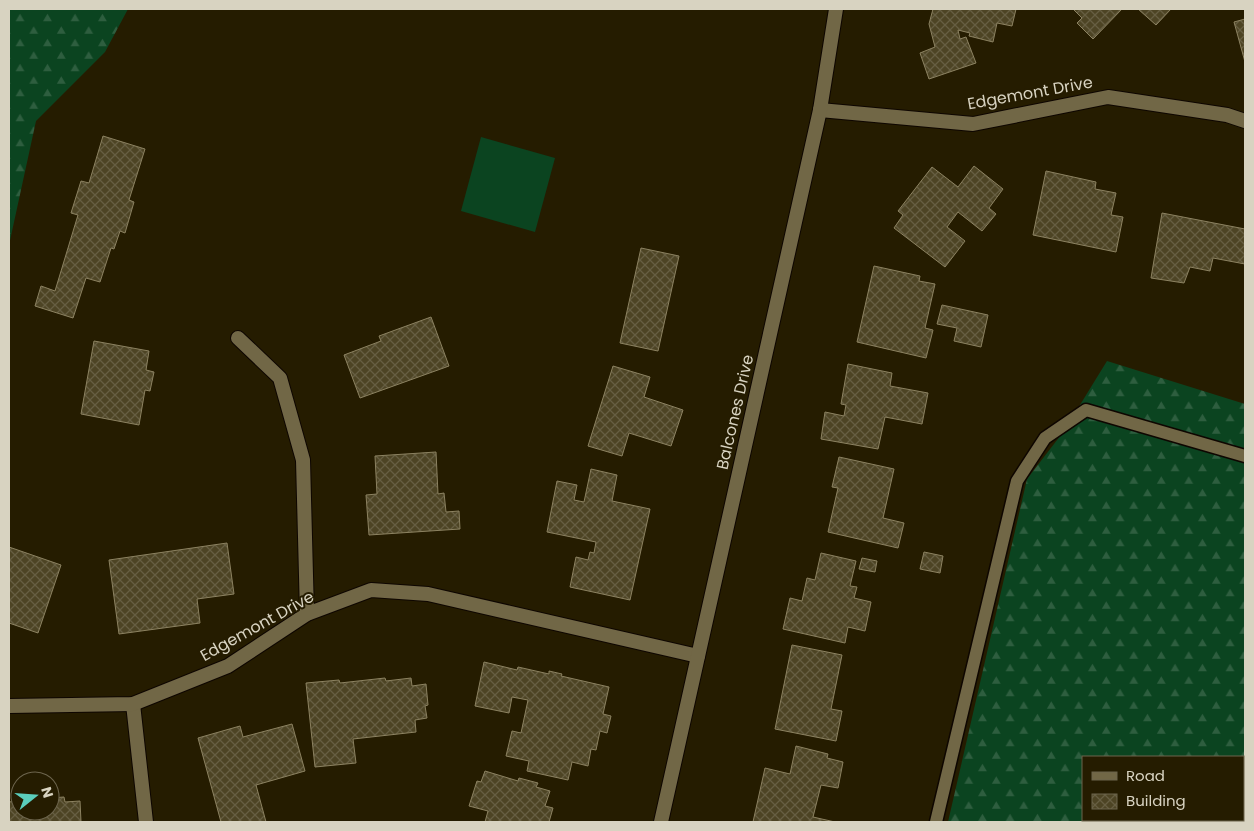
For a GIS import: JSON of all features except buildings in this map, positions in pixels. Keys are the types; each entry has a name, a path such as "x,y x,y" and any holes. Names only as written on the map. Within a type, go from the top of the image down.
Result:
{"street":[{"name":"Balcones Drive","path":"661,822 820,110 836,9"},
{"name":"Edgemont Drive","path":"820,110 973,124 1108,97 1227,115 1245,121"},
{"path":"238,338 280,378 303,460 307,614"},
{"name":"Edgemont Drive","path":"9,706 133,704 228,666 307,614 371,590 428,594 698,656"},
{"path":"133,704 146,822"}],"lane":[{"path":"936,822 1017,481 1045,438 1086,410 1245,456"}],"green space":[{"path":"9,9 128,9 105,52 36,121 9,245"},
{"path":"481,137 555,158 535,232 461,211"},
{"path":"1107,361 1245,404 1245,822 948,822 1027,479 1064,431"}]}
